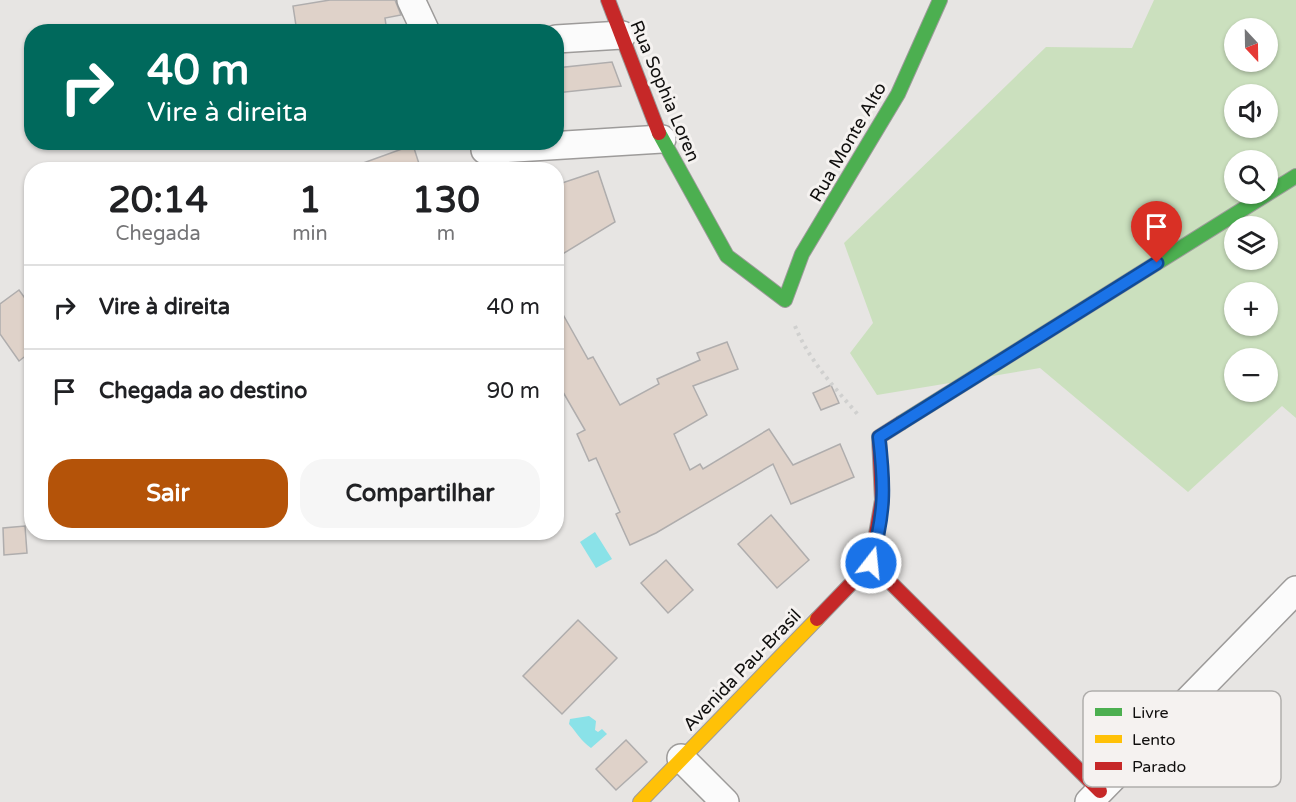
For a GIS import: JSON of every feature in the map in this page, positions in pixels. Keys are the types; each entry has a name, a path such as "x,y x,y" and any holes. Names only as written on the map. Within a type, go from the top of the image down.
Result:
{"street":[{"path":"411,0 422,24"},
{"name":"Rua Sophia Loren","path":"608,0 662,139 727,256 785,300"},
{"name":"Rua Monte Alto","path":"785,300 802,254 898,94 940,0"},
{"path":"564,39 622,35"},
{"path":"564,145 662,139"},
{"path":"1083,785 871,563 881,529 885,486 879,437 1296,176"},
{"name":"Avenida Pau-Brasil","path":"640,802 871,563"},
{"path":"1197,691 1296,590"},
{"path":"681,758 725,802"}],"path":[{"path":"785,300 801,340 823,374 879,437"}],"green space":[{"path":"1154,0 1296,0 1296,418 1282,406 1188,492 1040,368 877,395 850,353 873,323 844,243 1046,47 1132,48"}],"water":[{"path":"595,532 612,559 596,568 580,542"},
{"path":"589,716 596,721 595,730 598,732 602,729 607,734 591,748 569,724 570,719"}],"building":[{"path":"330,0 395,0 401,15 385,18 386,24 296,24 293,6"},
{"path":"612,62 621,86 564,92 564,67"},
{"path":"399,150 415,150 418,162 366,162"},
{"path":"598,171 615,222 564,253 564,182"},
{"path":"19,290 24,297 24,357 19,361 0,334 0,304"},
{"path":"564,316 588,359 593,357 620,405 659,384 657,379 700,360 697,353 727,342 738,369 693,386 707,415 674,434 690,470 700,464 703,469 769,429 793,465 840,444 854,477 791,504 773,464 656,533 630,545 616,514 620,512 596,458 589,461 577,434 585,430 564,394"},
{"path":"831,385 839,403 821,410 813,393"},
{"path":"771,515 809,560 777,588 738,544"},
{"path":"24,526 27,553 4,555 3,528"},
{"path":"666,560 693,590 668,613 641,583"},
{"path":"578,620 617,658 562,714 523,676"},
{"path":"626,740 647,762 616,790 596,769"}],"traffic: fast":[{"path":"659,133 727,256 785,300 802,254 898,94 940,0"},
{"path":"901,423 1296,176"}],"traffic: slow":[{"path":"640,802 817,619"}],"traffic: jam":[{"path":"608,0 659,133"},
{"path":"817,619 871,563 882,500 879,437 901,423"},
{"path":"871,563 1083,774"},
{"path":"1096,787 1100,791"}],"route":[{"path":"871,563 881,529 885,486 879,437 1157,263"}]}
